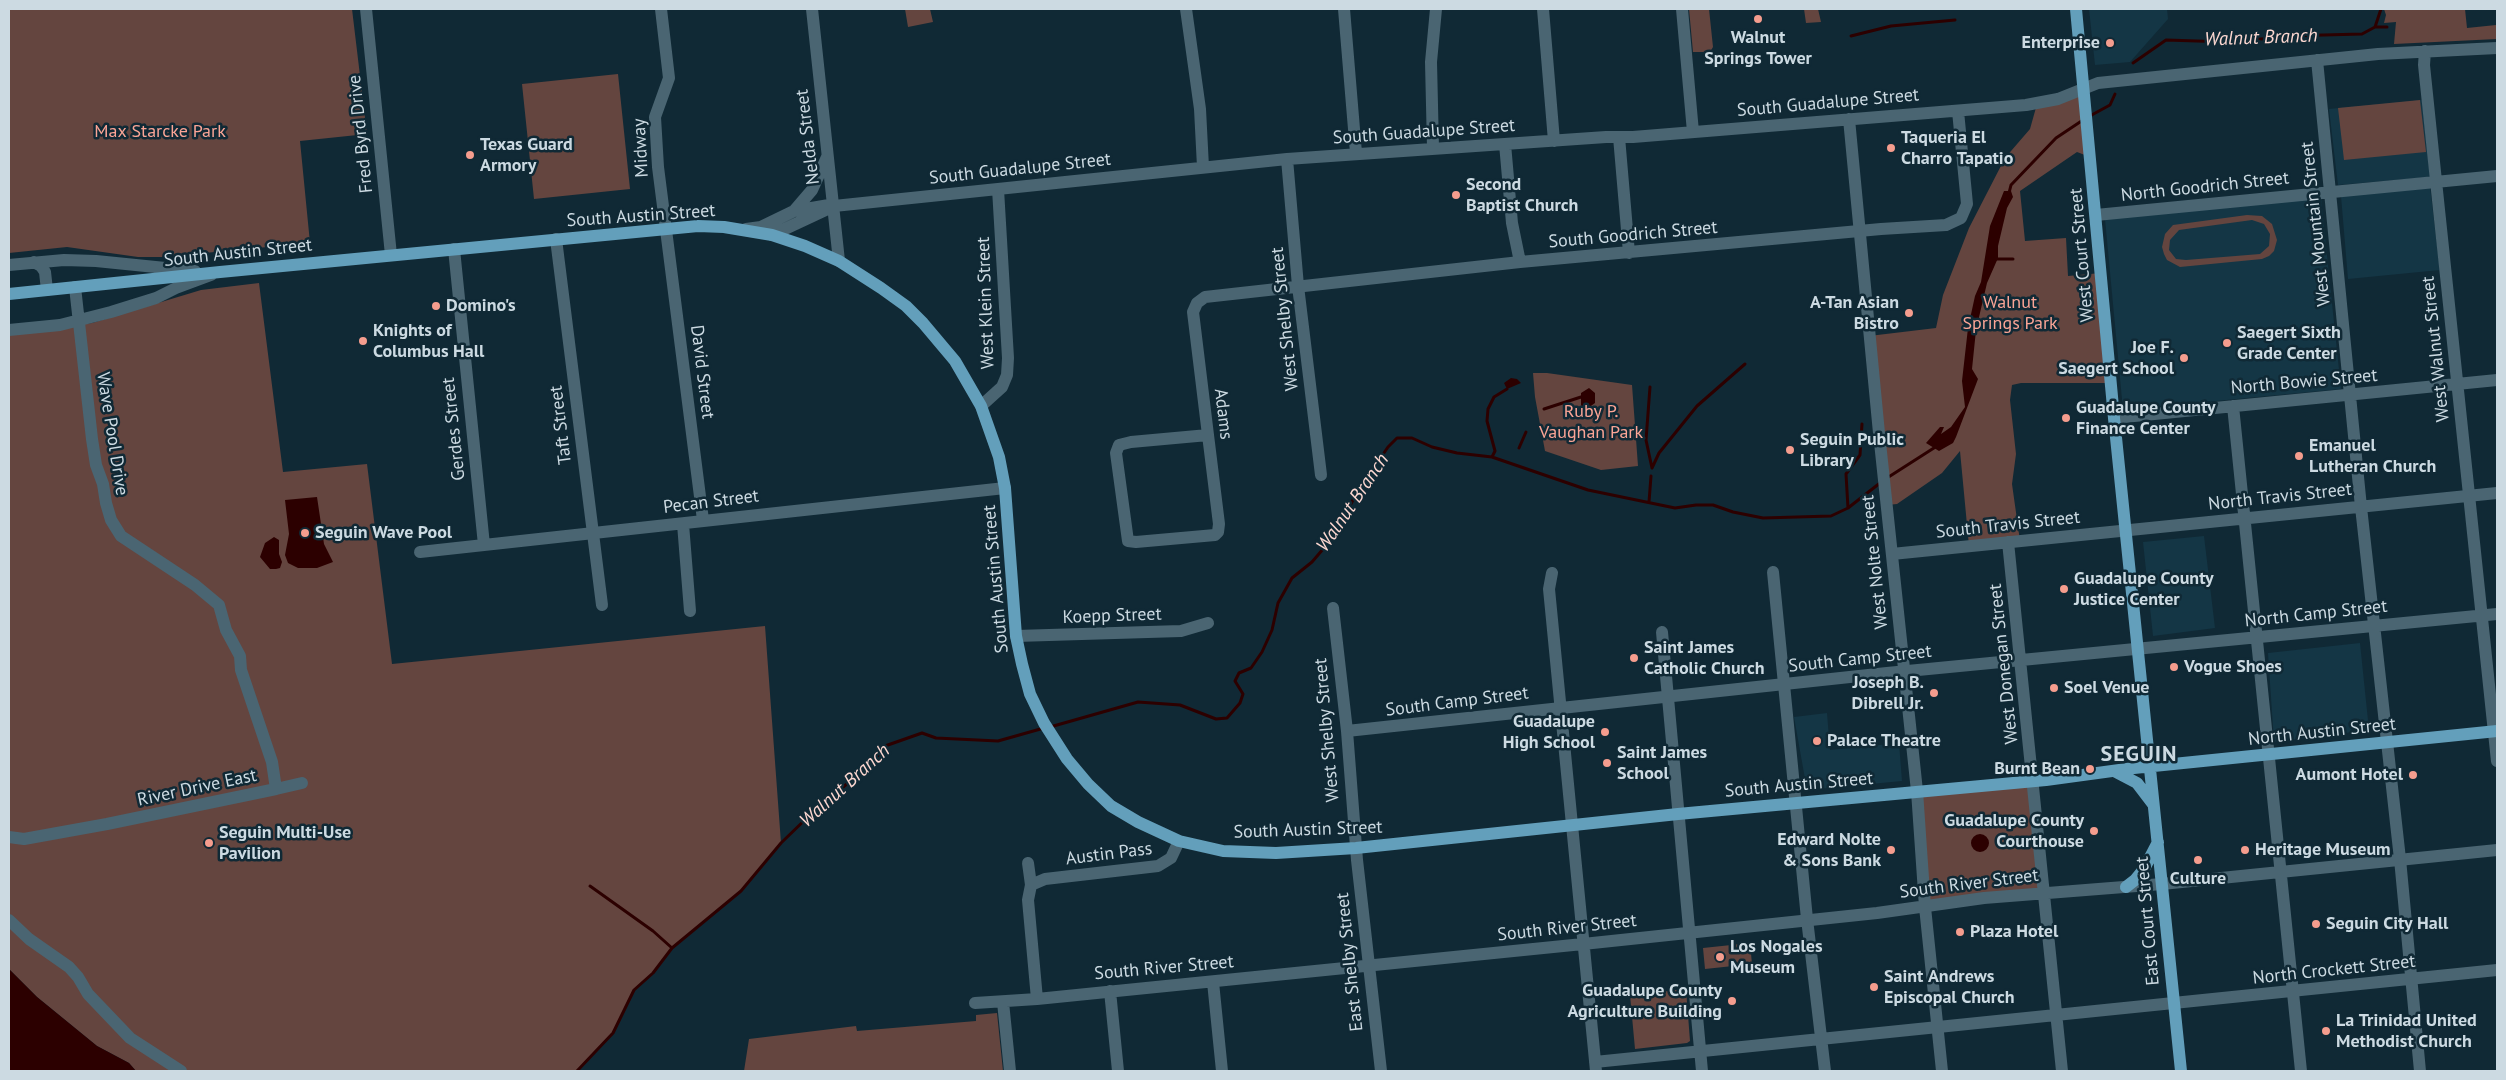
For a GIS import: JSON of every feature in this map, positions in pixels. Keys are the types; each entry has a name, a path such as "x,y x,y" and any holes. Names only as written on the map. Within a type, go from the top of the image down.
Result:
{"main road":[{"name":"West Court Street","path":"2076,9 2114,418 2151,767"},
{"name":"South Austin Street","path":"9,294 666,228 724,227 744,229 772,235 805,246 839,261 881,288 923,323 955,361 981,406 999,456 1005,488 1016,636 1025,678 1044,723 1067,759 1088,784 1111,806 1138,822 1179,841 1223,851 1247,853 1356,848 1678,814 2034,781 2151,767"},
{"name":"North Austin Street","path":"2151,767 2496,731"},
{"name":"East Court Street","path":"2151,767 2181,1071"},
{"path":"2116,772 2137,784 2155,807"},
{"path":"2126,887 2144,869 2158,842"}],"street":[{"name":"Fred Byrd Drive","path":"366,9 391,255"},
{"name":"Midway","path":"661,9 669,78 657,107 656,132 666,228"},
{"name":"Nelda Street","path":"812,9 839,261"},
{"path":"1186,9 1200,109 1203,166"},
{"path":"1344,9 1356,153"},
{"path":"1433,148 1431,62 1436,9"},
{"path":"1543,9 1554,140"},
{"path":"1682,9 1693,132"},
{"name":"South Guadalupe Street","path":"772,235 834,206 1203,166 1356,153 1693,132 1958,111 2050,102 2083,88 2098,84 2175,74 2425,51 2497,48"},
{"name":"West Walnut Street","path":"2425,51 2436,181 2496,731 2497,761"},
{"name":"West Mountain Street","path":"2317,60 2361,507 2400,859 2420,1071"},
{"name":"South Goodrich Street","path":"1199,301 1210,295 1520,262 1946,225 1961,218 1965,212 1966,195 1958,111"},
{"name":"West Nolte Street","path":"1849,119 1881,457 1917,791 1925,906 1942,1071"},
{"path":"1619,137 1629,253"},
{"path":"1505,144 1512,223 1520,262"},
{"path":"794,211 812,190 827,157"},
{"name":"West Shelby Street","path":"1287,159 1298,286 1320,475"},
{"name":"North Goodrich Street","path":"2096,215 2497,176"},
{"name":"West Klein Street","path":"981,406 1002,387 1007,375 1008,358 998,189"},
{"path":"744,229 761,227 794,211 821,205 834,206"},
{"name":"David Street","path":"666,228 704,520"},
{"name":"Taft Street","path":"556,239 602,605"},
{"name":"Gerdes Street","path":"454,249 484,545"},
{"path":"9,265 34,262 96,260 170,270 220,272"},
{"path":"34,262 41,266 45,272 47,290"},
{"path":"9,330 80,320 156,298 176,288 220,272"},
{"name":"Wave Pool Drive","path":"76,287 94,448 111,520 121,536 195,585 219,605 229,639 240,656 243,676"},
{"name":"Adams","path":"1199,301 1193,312 1219,524 1218,532 1155,541 1128,541 1116,453 1119,445 1130,442 1208,435"},
{"name":"North Bowie Street","path":"2114,418 2497,380"},
{"path":"2233,406 2301,1071"},
{"name":"Pecan Street","path":"420,552 1005,488"},
{"name":"North Travis Street","path":"2126,530 2497,493"},
{"path":"683,524 690,611"},
{"name":"South Travis Street","path":"1892,554 2126,530"},
{"name":"West Donegan Street","path":"2008,542 2034,781"},
{"path":"1773,572 1807,920 1825,1071"},
{"path":"1552,573 1549,589 1596,1067"},
{"name":"West Shelby Street","path":"1333,608 1347,731 1356,848"},
{"name":"North Camp Street","path":"2138,648 2497,614"},
{"name":"Koepp Street","path":"1016,636 1181,631 1208,623"},
{"path":"1662,632 1702,1071"},
{"name":"South Camp Street","path":"1347,731 1456,718 2138,648"},
{"name":"River Drive East","path":"9,837 24,839 98,826 276,789 272,762 243,676"},
{"path":"2034,781 2062,1071"},
{"path":"276,789 302,783"},
{"name":"Austin Pass","path":"1031,885 1045,879 1158,866 1171,858 1179,841"},
{"name":"East Shelby Street","path":"1356,848 1380,1071"},
{"name":"South River Street","path":"975,1003 1213,982 1583,944 2045,893 2162,884 2497,850"},
{"path":"1028,863 1031,885 1028,900 1037,999"},
{"path":"9,920 29,939 69,967 78,977 88,994 130,1038 181,1071"},
{"name":"North Crockett Street","path":"1596,1067 1700,1051 2497,970"},
{"path":"1213,982 1222,1071"},
{"path":"1110,991 1118,1071"},
{"path":"1003,1002 1010,1071"}],"shaded area":[{"path":"2089,9 2167,9 2168,19 2130,62 2095,65"},
{"path":"2422,100 2430,177 2338,185 2329,109"},
{"name":"Saegert Sixth Grade Center","path":"2430,187 2440,270 2348,279 2341,196"},
{"path":"2004,191 2011,191 2013,197 2007,208 1998,246 1998,258 1987,283 1976,330 1972,369 1978,379 1953,443 1939,451 1926,443 1940,427 1944,427 1941,434 1951,427 1965,407 1962,381 1968,328 1975,296 1981,282 1990,226"},
{"name":"Saegert Sixth Grade Center","path":"2321,198 2341,389 2123,410 2105,219"},
{"path":"1511,378 1517,379 1521,383 1507,389 1504,383"},
{"path":"1589,388 1595,393 1595,403 1584,411 1581,405 1581,393"},
{"name":"Seguin Wave Pool","path":"317,497 324,544 333,562 317,568 298,568 288,563 285,555 289,534 285,500"},
{"path":"2204,536 2215,628 2153,636 2143,542"},
{"path":"274,537 279,540 279,554 282,562 280,568 270,569 260,557 265,543"},
{"path":"2360,643 2369,730 2274,742 2268,653"},
{"path":"1827,713 1830,750 1899,743 1902,781 1807,790 1794,717"},
{"path":"1980,834 1986,837 1989,843 1986,849 1980,852 1974,849 1971,843 1974,837"},
{"path":"9,969 37,997 97,1046 129,1063 136,1071 9,1071"}],"green space":[{"name":"Max Starcke Park","path":"9,9 352,9 367,134 300,141 310,243 162,257 138,257 67,247 9,253"},
{"path":"905,9 930,9 933,22 908,27"},
{"path":"1689,9 1709,9 1713,47 1710,52 1693,52"},
{"path":"1804,9 1818,9 1821,22 1806,23"},
{"path":"2384,9 2465,9 2467,28 2496,25 2497,39 2394,44 2396,22 2384,23 2386,15"},
{"path":"618,74 630,189 534,199 522,84"},
{"name":"Walnut Springs Park","path":"2083,88 2090,157 2077,152 2020,191 2025,241 2066,238 2068,276 2101,273 2111,383 2021,383 2012,385 2010,400 2016,454 2012,484 2020,541 1969,546 1960,451 1942,473 1897,504 1887,505 1869,336 1936,328 1943,295 1969,228 2005,158 2030,129 2037,104"},
{"path":"2420,100 2426,152 2344,160 2338,108"},
{"path":"2247,215 2262,216 2272,224 2277,240 2274,251 2262,259 2180,267 2167,260 2162,247 2165,234 2173,225","holes":["2252,220 2264,224 2270,234 2269,246 2260,254 2186,260 2176,259 2169,250 2170,240 2179,230"]},
{"path":"259,283 283,472 367,464 392,664 765,626 781,843 741,891 672,948 653,973 634,990 613,1033 577,1071 136,1071 129,1063 97,1046 37,997 9,969 9,335 92,323 201,290"},
{"name":"Ruby P. Vaughan Park","path":"1533,373 1547,373 1632,385 1638,466 1601,470 1545,451 1535,397"},
{"path":"2034,781 2045,893 1925,907 1917,791"},
{"path":"1750,943 1752,964 1705,969 1703,948"},
{"path":"1686,989 1690,1041 1687,1043 1635,1049 1630,995"},
{"path":"997,1013 1003,1071 744,1071 749,1039 856,1026 857,1031 976,1021 976,1015"}],"waterway":[{"name":"Walnut Branch","path":"2133,63 2166,40 2228,42 2238,37 2262,39 2285,36 2362,34 2375,27 2381,9"},
{"path":"1851,36 1891,26 1955,20"},
{"path":"2375,27 2387,27"},
{"name":"Walnut Branch","path":"2088,117 2110,105 2115,94"},
{"name":"Walnut Branch","path":"2009,193 2011,185 2056,138 2083,120"},
{"path":"1994,259 2013,259"},
{"path":"1652,468 1659,453 1697,406 1745,364"},
{"path":"1650,387 1646,440 1652,468"},
{"path":"1492,457 1495,451 1487,421 1488,409 1494,397 1507,389"},
{"path":"1544,409 1581,397"},
{"path":"1848,508 1846,474 1860,455 1862,424"},
{"path":"1519,448 1526,432"},
{"name":"Walnut Branch","path":"1050,727 1138,702 1180,705 1216,719 1227,718 1240,703 1243,694 1235,681 1239,673 1251,668 1262,652 1272,630 1278,603 1292,578 1312,562 1335,535 1356,494 1388,447 1397,438 1412,438 1432,447 1457,453 1492,457 1588,490 1675,508 1713,505 1733,512 1763,518 1831,516 1848,508 1880,483"},
{"name":"Walnut Branch","path":"1887,478 1937,446"},
{"path":"1649,502 1651,476"},
{"name":"Walnut Branch","path":"577,1071 613,1033 634,990 653,973 672,948 741,891 781,843 812,813 872,763 885,746 922,733 936,738 998,741 1044,728"},
{"path":"590,886 653,931 672,948"}],"place":[{"name":"Walnut Springs Tower","path":"1758,19"},
{"name":"Enterprise","path":"2110,43"},
{"name":"Taqueria El Charro Tapatio","path":"1891,148"},
{"name":"Texas Guard Armory","path":"470,155"},
{"name":"Second Baptist Church","path":"1456,195"},
{"name":"Domino's","path":"436,306"},
{"name":"A-Tan Asian Bistro","path":"1909,313"},
{"name":"Knights of Columbus Hall","path":"363,341"},
{"name":"Saegert Sixth Grade Center","path":"2227,343"},
{"name":"Joe F. Saegert School","path":"2184,358"},
{"name":"Guadalupe County Finance Center","path":"2066,418"},
{"name":"Seguin Public Library","path":"1790,450"},
{"name":"Emanuel Lutheran Church","path":"2299,456"},
{"name":"Seguin Wave Pool","path":"305,533"},
{"name":"Guadalupe County Justice Center","path":"2064,589"},
{"name":"Saint James Catholic Church","path":"1634,658"},
{"name":"Vogue Shoes","path":"2174,667"},
{"name":"Soel Venue","path":"2054,688"},
{"name":"Joseph B. Dibrell Jr.","path":"1934,693"},
{"name":"Guadalupe High School","path":"1605,732"},
{"name":"Palace Theatre","path":"1817,741"},
{"name":"Saint James School","path":"1607,763"},
{"name":"Burnt Bean","path":"2090,769"},
{"name":"Aumont Hotel","path":"2413,775"},
{"name":"Guadalupe County Courthouse","path":"2094,831"},
{"name":"Seguin Multi-Use Pavilion","path":"209,843"},
{"name":"Edward Nolte & Sons Bank","path":"1891,850"},
{"name":"Heritage Museum","path":"2245,850"},
{"name":"Culture","path":"2198,860"},
{"name":"Seguin City Hall","path":"2316,924"},
{"name":"Plaza Hotel","path":"1960,932"},
{"name":"Los Nogales Museum","path":"1720,957"},
{"name":"Saint Andrews Episcopal Church","path":"1874,987"},
{"name":"Guadalupe County Agriculture Building","path":"1732,1001"},
{"name":"La Trinidad United Methodist Church","path":"2326,1031"}],"district":[{"name":"SEGUIN","path":"2139,755"}]}
